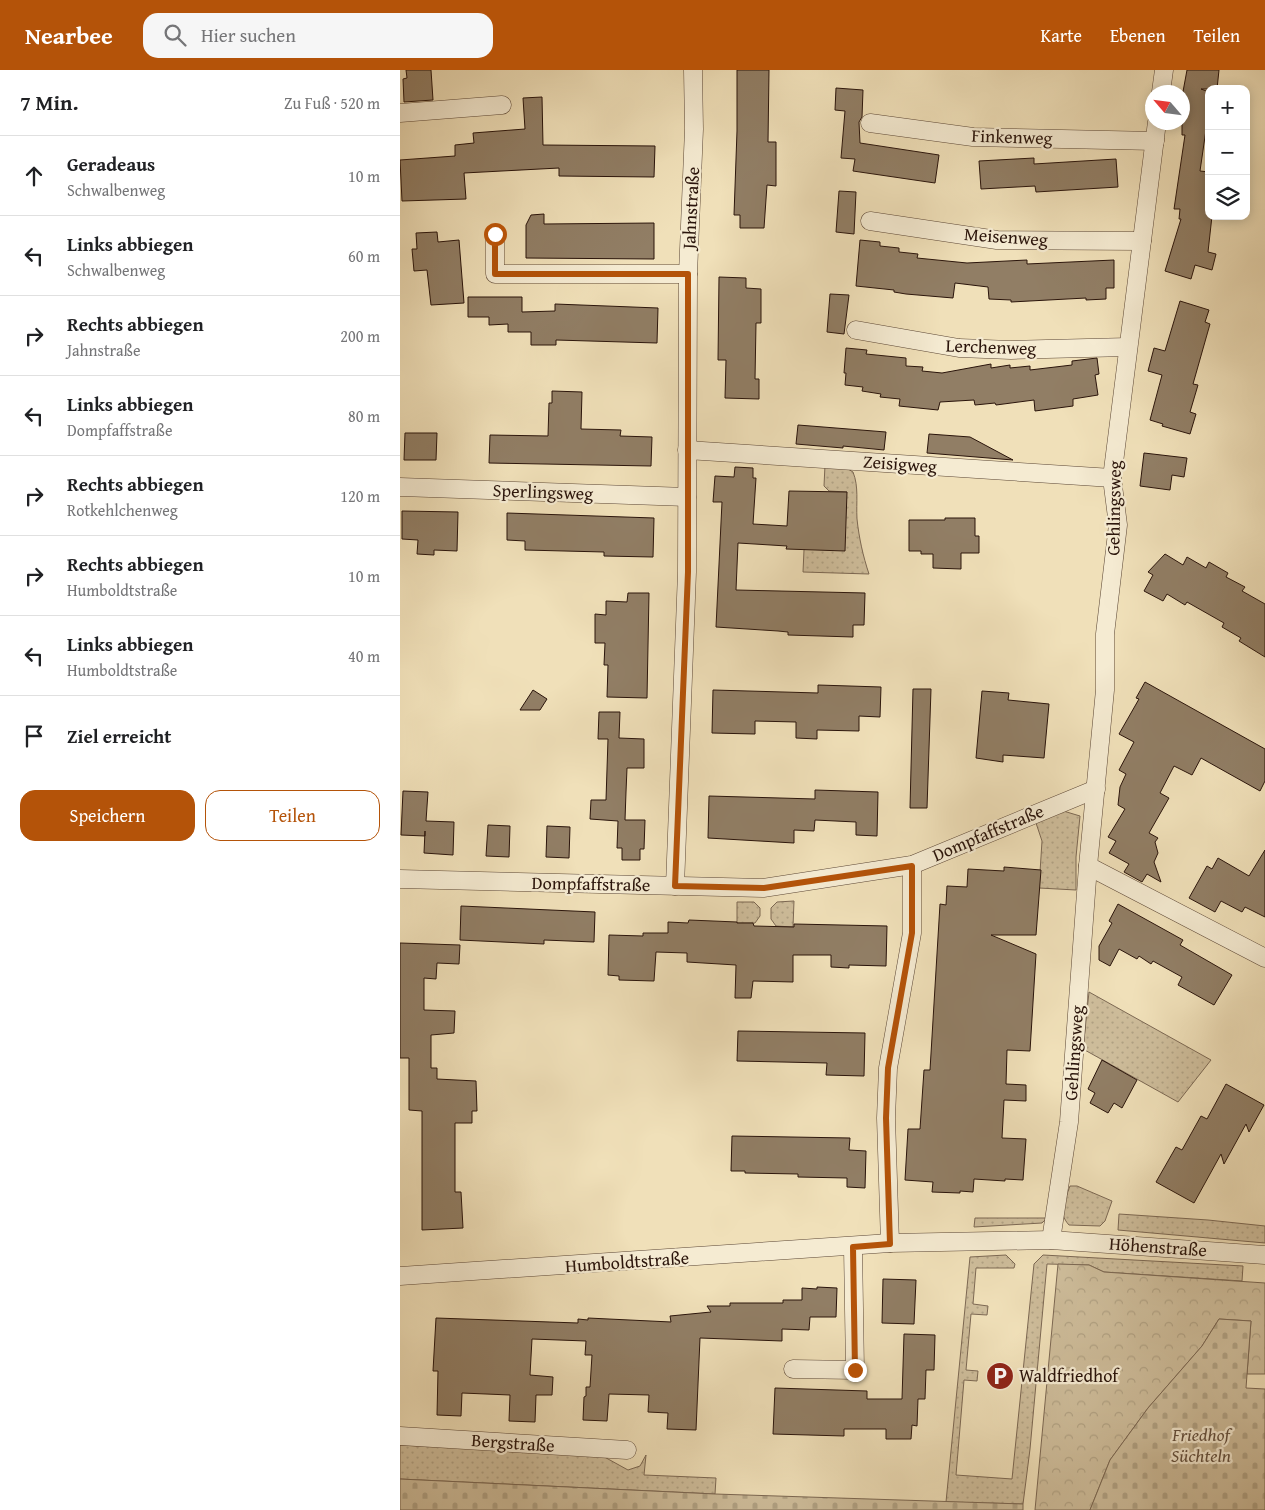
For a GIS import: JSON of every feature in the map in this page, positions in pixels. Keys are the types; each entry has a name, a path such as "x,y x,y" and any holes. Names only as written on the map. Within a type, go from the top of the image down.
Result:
{"street":[{"name":"Jahnstraße","path":"675,886 688,572 688,274 694,129 693,70"},
{"path":"1162,85 1164,70"},
{"path":"400,113 502,105"},
{"name":"Finkenweg","path":"870,122 973,137 1155,141"},
{"name":"Gehlingsweg","path":"1051,1240 1069,1122 1088,866 1105,690 1106,634 1118,525 1112,478 1156,130"},
{"name":"Meisenweg","path":"870,221 996,240 1142,241"},
{"path":"495,234 495,274 688,274"},
{"name":"Lerchenweg","path":"856,330 959,348 1011,350 1128,347"},
{"name":"Zeisigweg","path":"687,450 1112,478"},
{"name":"Sperlingsweg","path":"400,487 687,497"},
{"name":"Dompfaffstraße","path":"400,879 764,888 912,866 1096,789"},
{"path":"890,1244 886,1118 888,1068 912,933 912,866"},
{"path":"1088,866 1265,958"},
{"name":"Humboldtstraße","path":"400,1276 890,1244 1051,1240"},
{"name":"Höhenstraße","path":"1051,1240 1265,1255"},
{"path":"793,1369 855,1370 853,1247"},
{"name":"Bergstraße","path":"400,1436 627,1450"}],"green space":[{"path":"825,465 843,466 853,472 857,489 859,533 869,574 803,572 804,550 847,492 829,491 824,486"},
{"path":"1060,810 1080,816 1076,857 1076,890 1039,888 1042,841 1035,820"},
{"path":"794,901 793,927 776,926 771,919 771,908 777,902"},
{"path":"737,902 754,902 760,908 760,916 755,923 737,923"},
{"path":"1089,992 1211,1060 1178,1102 1083,1049"},
{"path":"1070,1186 1077,1186 1112,1201 1105,1221 1100,1226 1069,1225 1065,1220 1063,1206"},
{"path":"1119,1214 1265,1226 1265,1243 1118,1230"},
{"path":"975,1218 1047,1218 1042,1223 974,1227"},
{"path":"1006,1255 1015,1264 1014,1268 976,1268 973,1304 988,1306 987,1315 971,1314 966,1370 978,1371 977,1381 964,1380 956,1475 1012,1479 1034,1264 1043,1255 1243,1266 1242,1281 1104,1272 1089,1265 1047,1264 1023,1504 946,1502 970,1257"},
{"path":"1058,1264 1089,1265 1104,1272 1265,1283 1265,1374 1247,1374 1251,1321 1219,1319 1202,1346 1148,1408 1110,1460 1090,1510 1035,1510"},
{"name":"Friedhof Süchteln","path":"1219,1319 1251,1321 1246,1388 1265,1389 1265,1510 1090,1510 1110,1460 1148,1408 1202,1346"},
{"path":"400,1445 599,1454 628,1470 640,1466 646,1455 644,1475 716,1478 715,1494 400,1479"},
{"path":"400,1479 715,1494 1023,1504 1023,1510 400,1510"}],"building":[{"path":"406,70 431,70 433,100 404,102 403,79 407,78"},
{"path":"737,70 769,70 768,142 776,142 776,186 767,185 764,228 740,228 740,215 734,215"},
{"path":"1187,70 1219,70 1217,85 1205,85 1205,89 1201,89 1205,90 1205,137 1200,171 1205,172 1205,220 1212,220 1208,252 1216,254 1212,270 1195,265 1191,279 1165,271 1181,219 1179,219 1180,209 1174,209 1185,135 1182,135 1182,130 1190,130 1190,85 1184,85"},
{"path":"836,88 863,90 862,117 859,122 860,143 939,155 935,183 853,171 855,159 841,158 845,111 835,110"},
{"path":"542,97 543,145 655,146 654,177 559,176 559,168 464,173 466,199 402,201 400,160 455,156 455,145 474,143 473,133 525,129 523,98"},
{"path":"1034,158 1034,164 1116,159 1118,187 1036,192 1035,186 981,189 979,161"},
{"path":"839,191 856,192 854,234 836,232"},
{"path":"544,214 544,224 654,223 654,259 526,258 526,225 531,215"},
{"path":"437,232 438,242 459,240 464,303 431,305 427,270 414,271 412,249 417,249 416,233"},
{"path":"860,240 880,242 880,246 899,248 899,252 918,254 917,258 967,263 1027,260 1027,264 1114,260 1114,288 1106,288 1106,299 1086,300 1086,298 1011,302 1011,300 989,299 988,287 955,283 953,298 906,294 894,292 894,290 856,286"},
{"path":"719,277 746,278 746,288 761,289 761,323 756,323 755,379 759,379 759,399 725,398 726,360 718,360"},
{"path":"830,294 849,295 844,334 827,332"},
{"path":"468,297 522,297 522,312 555,311 555,304 658,308 657,343 556,340 556,345 531,345 531,332 508,332 508,324 489,325 489,317 468,317"},
{"path":"1180,301 1209,310 1205,322 1210,324 1193,384 1198,385 1190,412 1196,414 1190,434 1162,426 1163,424 1150,420 1162,375 1148,371 1154,348 1165,351"},
{"path":"846,348 867,350 866,354 906,358 906,366 923,367 922,371 942,373 991,364 991,368 1010,365 1010,368 1030,366 1030,370 1072,365 1072,361 1097,358 1099,374 1095,375 1098,395 1073,399 1073,406 1035,411 1034,400 996,405 995,403 975,405 974,400 940,402 938,410 899,406 900,399 880,397 881,394 862,391 863,387 845,385"},
{"path":"552,391 582,392 581,429 621,430 620,436 652,437 651,466 489,463 490,435 548,436 549,403 552,403"},
{"path":"798,425 886,432 884,450 796,444"},
{"path":"405,433 437,433 436,460 404,460"},
{"path":"929,434 970,437 1013,460 927,453"},
{"path":"1144,453 1187,458 1184,477 1172,475 1170,490 1140,486"},
{"path":"735,467 753,468 753,478 756,478 753,524 787,526 789,491 847,492 845,551 786,549 787,546 738,543 736,590 865,593 864,625 853,625 853,637 788,635 788,632 716,627 722,502 713,502 715,476 734,477"},
{"path":"402,511 458,512 457,551 434,550 434,555 417,554 418,540 402,539"},
{"path":"507,513 654,518 653,557 604,556 604,552 525,550 525,541 507,540"},
{"path":"945,518 975,518 975,536 979,536 979,553 961,553 961,569 933,568 933,554 909,551 909,520 945,520"},
{"path":"1165,554 1183,565 1187,557 1206,568 1209,562 1228,573 1226,577 1245,587 1242,591 1265,604 1265,657 1239,641 1241,638 1222,627 1224,623 1187,602 1185,605 1167,594 1163,601 1144,591 1153,575 1148,572"},
{"path":"628,593 649,593 647,698 607,697 608,665 604,665 605,643 595,643 595,614 606,615 606,601 627,602"},
{"path":"1145,682 1265,749 1265,781 1260,791 1201,758 1192,775 1174,766 1160,793 1169,798 1149,833 1158,838 1155,842 1158,853 1154,862 1161,882 1147,874 1142,882 1124,872 1129,864 1109,853 1116,841 1108,837 1125,809 1118,805 1120,787 1126,774 1119,770 1134,742 1119,734 1139,699 1136,698"},
{"path":"818,685 881,687 880,717 859,716 859,731 817,730 817,739 796,738 796,722 755,721 755,734 712,733 713,690 818,693"},
{"path":"913,689 931,689 927,808 910,808"},
{"path":"533,690 547,699 540,710 520,710"},
{"path":"982,691 1009,693 1008,700 1049,704 1044,758 1003,755 1003,762 976,758"},
{"path":"599,712 620,712 619,738 644,739 644,768 627,768 625,820 645,820 644,849 640,849 640,860 622,860 622,848 617,848 618,821 590,819 591,800 606,800 608,739 598,739"},
{"path":"815,790 878,792 877,836 856,835 856,822 815,820 814,831 794,830 794,843 708,838 709,796 815,799"},
{"path":"403,791 428,792 426,821 454,822 453,855 424,853 425,836 401,835"},
{"path":"488,825 510,826 509,857 486,856"},
{"path":"547,826 570,827 569,858 546,857"},
{"path":"1265,850 1265,917 1245,907 1242,912 1221,901 1215,912 1189,898 1207,866 1212,869 1218,858 1249,876"},
{"path":"1004,867 1041,870 1036,935 991,935 1036,954 1030,1051 1007,1050 1006,1084 1026,1085 1026,1101 1004,1100 1002,1138 1026,1139 1023,1180 974,1179 973,1192 932,1192 933,1182 905,1180 908,1129 920,1129 924,1070 930,1070 940,904 946,905 947,886 967,887 968,869 1004,871"},
{"path":"1118,904 1183,940 1180,945 1232,975 1214,1005 1178,985 1182,977 1153,961 1151,964 1139,956 1137,959 1119,949 1110,966 1099,960 1099,946 1112,923 1109,921"},
{"path":"461,906 595,912 594,942 544,940 544,944 460,940"},
{"path":"689,920 753,923 754,926 794,927 794,924 887,926 886,966 849,965 849,968 831,967 831,955 793,955 793,982 753,981 751,998 735,998 736,965 687,962 687,953 656,952 654,981 619,980 619,976 608,975 609,935 643,936 643,933 668,933 668,922 688,923"},
{"path":"400,943 460,945 459,964 437,963 436,979 424,978 424,1010 455,1011 454,1033 431,1035 431,1068 437,1068 437,1079 476,1081 477,1111 472,1111 472,1123 455,1123 455,1192 461,1192 463,1228 422,1230 422,1111 409,1110 409,1058 400,1058"},
{"path":"738,1031 865,1033 864,1076 826,1075 827,1063 737,1061"},
{"path":"1102,1060 1137,1080 1122,1108 1114,1103 1108,1113 1090,1103 1095,1093 1088,1089"},
{"path":"1226,1084 1264,1105 1249,1132 1246,1124 1224,1164 1221,1154 1194,1203 1156,1182 1176,1147 1182,1150 1201,1116 1207,1119"},
{"path":"732,1136 850,1138 849,1150 866,1151 865,1188 847,1187 847,1178 798,1177 798,1174 731,1171"},
{"path":"883,1279 916,1280 914,1324 882,1323"},
{"path":"817,1287 837,1288 836,1317 810,1317 809,1330 782,1329 782,1341 700,1338 696,1430 667,1429 668,1413 648,1412 649,1395 609,1394 607,1421 583,1420 586,1387 590,1387 592,1355 585,1355 586,1341 532,1339 530,1375 553,1377 552,1395 536,1395 535,1422 509,1421 510,1395 462,1393 461,1416 437,1415 438,1371 433,1371 436,1318 578,1323 578,1319 588,1320 588,1318 671,1322 670,1316 711,1312 707,1306 730,1306 730,1303 783,1303 783,1300 802,1300 802,1288 817,1289"},
{"path":"904,1334 935,1335 934,1370 926,1370 925,1399 918,1399 917,1426 912,1425 911,1439 886,1439 886,1429 844,1429 844,1436 773,1434 775,1388 867,1391 867,1399 902,1399"}],"place":[{"name":"Waldfriedhof","path":"1000,1376"}],"route":[{"path":"495,234 495,274 688,274 688,572 675,886 764,888 912,866 912,933 888,1068 886,1118 890,1244 853,1247 855,1370"}]}
